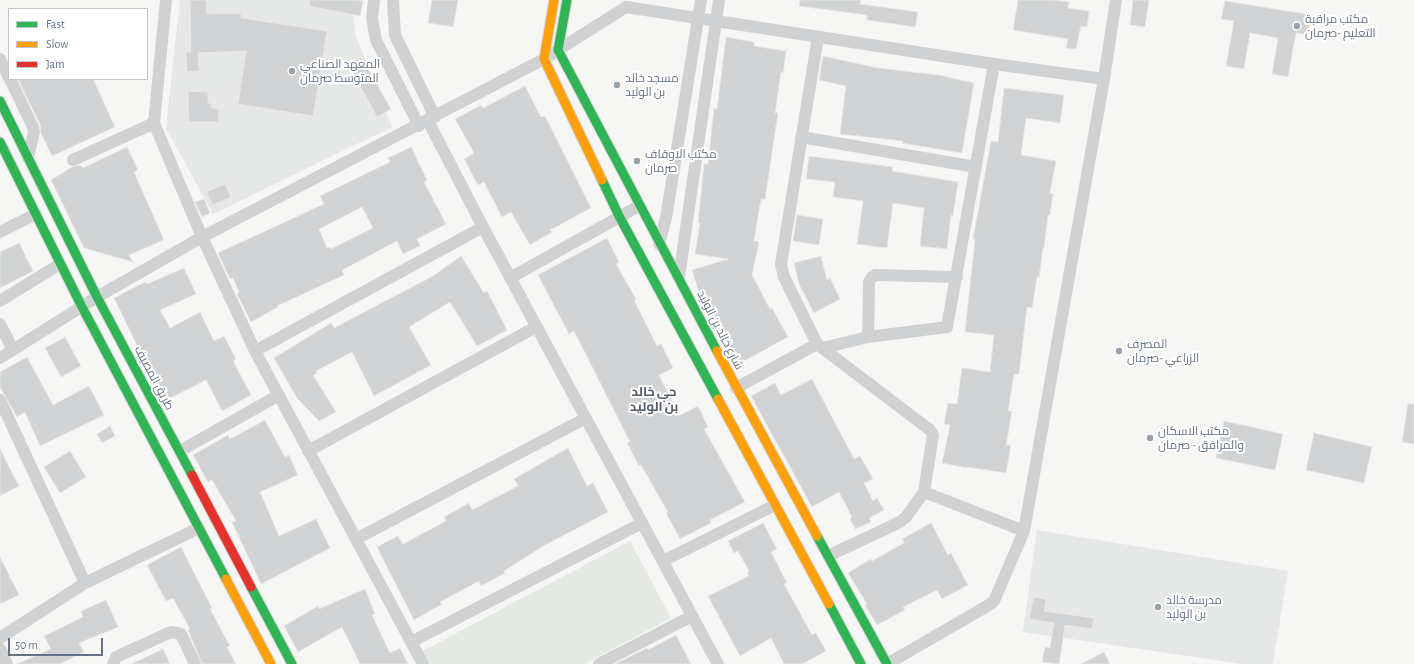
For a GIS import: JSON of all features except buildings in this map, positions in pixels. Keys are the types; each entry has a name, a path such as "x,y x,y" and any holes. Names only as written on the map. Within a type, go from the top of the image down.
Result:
{"street":[{"path":"166,0 154,123 202,238 255,351 423,664"},
{"path":"374,0 372,18 376,40 427,121 718,664"},
{"path":"393,0 395,35 427,121"},
{"path":"554,0 544,59 619,216 861,664"},
{"path":"558,50 567,0"},
{"path":"659,244 666,218 701,0"},
{"path":"679,277 719,0"},
{"path":"887,664 994,601 1024,531 1104,79 1116,0"},
{"path":"0,358 97,297 202,238 544,59 627,3 698,18 994,64 1104,79"},
{"path":"818,36 781,269 820,346 932,432 924,492 904,519 828,556"},
{"name":"شارع خالد بن الوليد","path":"558,50 659,244 679,277 736,388 887,664"},
{"path":"0,59 8,76"},
{"path":"736,388 820,346 868,337 947,327 994,64"},
{"path":"10,80 33,127 34,132 28,158"},
{"name":"طريق المصيف","path":"0,101 97,297 292,664"},
{"path":"73,160 154,123"},
{"path":"801,137 976,166"},
{"path":"0,142 82,307 271,664"},
{"path":"510,278 639,206"},
{"path":"0,232 36,214"},
{"path":"666,218 686,221"},
{"path":"255,351 483,227"},
{"path":"0,301 60,264"},
{"path":"868,337 869,282 872,277 875,275 957,277"},
{"path":"0,324 13,350"},
{"path":"308,451 536,326"},
{"path":"180,451 279,396"},
{"path":"0,400 85,583"},
{"path":"356,539 586,418"},
{"path":"924,492 1024,531"},
{"path":"663,561 775,505"},
{"path":"411,642 642,523"},
{"path":"0,638 85,583 199,528"},
{"path":"599,664 692,616"},
{"path":"113,664 116,657 171,632 181,634 195,664"},
{"path":"0,649 7,664"}],"shaded area":[{"path":"180,0 313,0 353,5 355,34 392,127 213,214 166,128"},
{"path":"1037,530 1288,571 1273,664 1243,664 1023,632"},
{"path":"630,541 671,618 585,664 423,664 417,654"}],"traffic: fast":[{"path":"567,0 558,50 717,351"},
{"path":"0,101 97,297 192,475"},
{"path":"0,142 82,307 226,579"},
{"path":"602,180 619,216 718,399"},
{"path":"817,536 887,664"},
{"path":"251,587 292,664"},
{"path":"829,604 861,664"}],"traffic: slow":[{"path":"554,0 544,59 602,180"},
{"path":"717,351 817,536"},
{"path":"718,399 829,604"},
{"path":"226,579 271,664"}],"traffic: jam":[{"path":"192,475 251,587"}],"place":[{"name":"مكتب مراقبة التعليم -صرمان","path":"1297,26"},
{"name":"المعهد الصناعي المتوسط صرمان","path":"292,71"},
{"name":"مسجد خالد بن الوليد","path":"617,85"},
{"name":"مكتب الاوقاف صرمان","path":"637,161"},
{"name":"المصرف الزراعي -صرمان","path":"1119,351"},
{"name":"مكتب الاسكان والمرافق - صرمان","path":"1150,438"},
{"name":"مدرسة خالد بن الوليد","path":"1158,607"}],"district":[{"name":"حي خالد بن الوليد","path":"654,400"}]}
